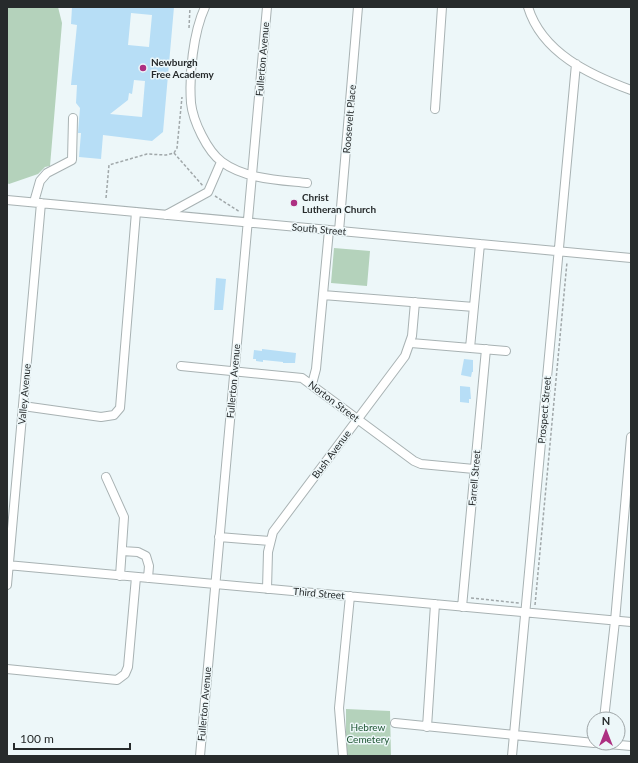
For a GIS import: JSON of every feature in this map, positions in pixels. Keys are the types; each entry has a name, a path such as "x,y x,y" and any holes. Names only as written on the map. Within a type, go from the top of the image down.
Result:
{"street":[{"path":"205,7 196,37 191,105 203,141 221,162 252,175 307,183"},
{"name":"Fullerton Avenue","path":"200,756 267,7"},
{"name":"Roosevelt Place","path":"339,231 358,7"},
{"path":"435,108 442,7"},
{"path":"528,7 534,22 550,44 576,64 610,82 631,90"},
{"name":"Prospect Street","path":"512,756 576,64"},
{"name":"Valley Avenue","path":"7,585 23,406 40,181 47,173 72,160 73,118"},
{"path":"166,215 208,192 221,162"},
{"name":"South Street","path":"7,200 631,258"},
{"path":"23,406 101,417 114,415 120,408 136,212"},
{"path":"312,384 316,368 329,230"},
{"path":"470,348 480,244"},
{"path":"323,295 474,307"},
{"name":"Bush Avenue","path":"267,589 270,541 273,532 406,356 411,344 414,302"},
{"path":"411,344 506,351"},
{"name":"Farrell Street","path":"462,607 486,350"},
{"name":"Norton Street","path":"181,366 296,376 312,384 414,461 421,464 474,470"},
{"path":"605,711 615,621 631,437"},
{"path":"106,477 124,517 120,576"},
{"path":"219,537 270,541"},
{"path":"122,551 138,552 146,556 149,566 148,578"},
{"name":"Third Street","path":"8,565 631,622"},
{"path":"7,670 117,680 125,674 128,667 136,577"},
{"path":"343,756 339,708 350,596"},
{"path":"427,727 435,604"},
{"path":"395,723 586,742"}],"path":[{"path":"189,35 190,7"},
{"path":"106,198 109,165 147,154 166,155 174,153 177,148 182,95"},
{"path":"536,605 567,262"},
{"path":"471,598 527,604"}],"green space":[{"path":"7,7 58,7 62,23 50,166 45,167 38,174 9,184 7,183"},
{"path":"334,248 370,251 367,286 331,283"},
{"name":"Hebrew Cemetery","path":"346,709 390,711 391,756 346,756"}],"building":[{"path":"72,7 174,7 163,132 152,141 103,135 101,159 79,157 81,133 78,133 80,108 76,103 77,85 71,85 77,25 71,24","holes":["131,13 152,15 149,47 128,45","134,80 145,81 142,117 110,114 128,100 129,93 132,94"]},
{"path":"216,278 226,279 223,310 214,310"},
{"path":"262,349 296,353 295,363 263,360 263,362 253,359 254,350 262,351"},
{"path":"464,359 473,360 473,372 471,377 461,375"},
{"path":"460,386 470,387 471,399 469,399 469,403 460,402"}],"place":[{"name":"Newburgh Free Academy","path":"143,68"},
{"name":"Christ Lutheran Church","path":"294,203"}]}
